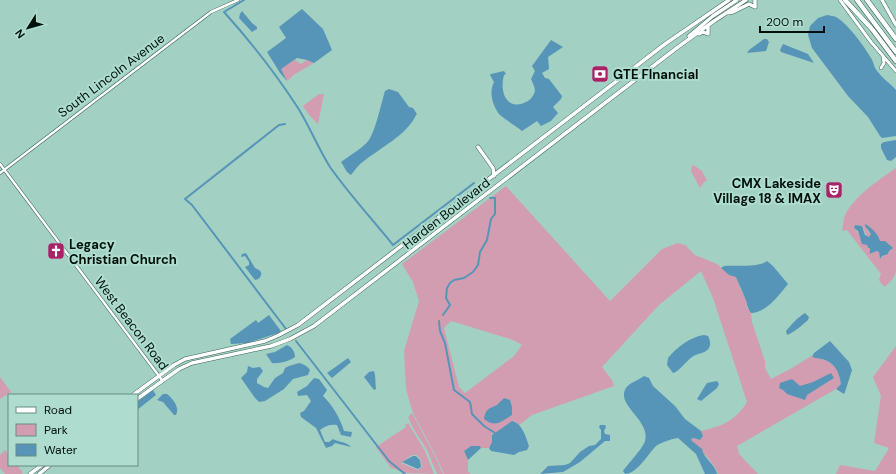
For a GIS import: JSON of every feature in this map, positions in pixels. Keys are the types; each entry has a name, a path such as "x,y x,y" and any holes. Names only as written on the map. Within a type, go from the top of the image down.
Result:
{"highway":[{"path":"845,0 872,29 896,61"},
{"path":"857,0 896,52"},
{"path":"867,0 896,39"}],"main road":[{"name":"Harden Boulevard","path":"134,394 174,364 185,359 265,341 298,326 665,44 730,0"},
{"path":"664,58 670,51 712,16 737,0"},
{"name":"Harden Boulevard","path":"138,398 178,369 201,360 271,346 296,336 314,326 678,47 725,13 746,0"},
{"path":"725,13 733,12 749,4 755,7 755,0"},
{"path":"840,0 896,71"},
{"path":"882,0 896,26"},
{"path":"678,47 683,46 703,32 708,34 709,25"},
{"path":"881,53 884,63 881,68 888,66 893,68"},
{"path":"478,147 493,168 494,176"},
{"path":"201,360 209,356 211,352"},
{"path":"30,474 41,466"},
{"path":"39,474 49,466"}],"street":[{"name":"South Lincoln Avenue","path":"0,173 211,12 238,0"},
{"name":"West Beacon Road","path":"0,164 162,380"}],"green space":[{"path":"295,60 301,64 307,60 314,63 295,74 287,81 280,69"},
{"path":"319,94 324,94 318,124 303,106"},
{"path":"692,165 702,171 707,181 705,181 700,188 691,171"},
{"path":"896,168 896,272 892,280 884,287 879,280 881,274 847,230 842,231 844,218 853,203 866,190","holes":["855,225 862,226 867,236 869,237 871,234 866,229 877,234 880,241 883,242 890,250 888,254 882,256 880,259 879,252 877,251 869,254 870,248 867,248 867,245 854,228"]},
{"path":"506,186 610,301 662,249 678,243 685,245 695,255 717,264 729,275 736,276 746,299 747,308 751,313 752,322 765,361 765,368 771,379 813,355 812,357 825,360 834,366 841,384 836,389 737,446 739,454 758,474 717,474 712,463 699,446 694,444 691,439 703,436 701,431 728,422 738,414 747,402 713,298 701,271 659,305 602,367 612,380 614,386 532,415 519,425 515,421 492,435 492,442 489,448 481,448 480,446 464,451 468,460 468,472 471,474 444,474 413,413 406,389 404,351 419,301 413,282 402,264","holes":["451,321 513,340 522,345 514,356 465,393 459,387 444,328"]},
{"path":"896,346 896,474 836,474 840,465 875,471 889,448 874,443 881,396 873,377"},
{"path":"0,377 11,392 0,399"},
{"path":"412,413 443,474 437,474 427,450 413,428 408,417"},
{"path":"408,423 425,451 434,474 403,474 401,471 391,468 376,447 406,427 405,425","holes":["412,455 417,455 421,460 422,467 418,470 401,463"]},
{"path":"5,450 8,454 8,466 18,466 23,473 5,474 0,468 0,455"}],"water":[{"path":"302,9 323,29 332,50 314,63 297,58 281,69 287,81 280,73 267,52 286,38 279,27"},
{"path":"242,11 257,27 257,29 252,32 239,18"},
{"path":"827,15 837,17 848,27 865,48 882,77 896,90 896,136 882,138 880,136 868,117 848,96 812,48 808,35 810,26 818,18"},
{"path":"764,39 767,39 769,42 766,51 747,53 749,50"},
{"path":"551,40 563,47 548,57 549,69 542,73 545,78 549,79 562,96 553,107 558,113 551,121 541,126 537,121 522,131 499,114 493,102 492,86 494,82 490,75 504,71 506,74 504,75 503,81 504,94 510,103 521,104 528,101 535,91 531,79 535,71 532,66"},
{"path":"783,44 808,54 814,63 781,52 780,50"},
{"path":"389,89 398,92 409,107 413,108 417,114 400,135 362,162 351,175 347,172 341,162 369,140 376,123 385,91"},
{"path":"896,140 896,157 891,161 887,160 881,148 881,144"},
{"path":"865,224 874,231 880,241 885,241 893,248 888,254 882,256 880,259 879,252 877,251 869,254 870,248 868,248 867,245 862,244 858,231 854,228 855,225 862,226 865,235 869,237 871,234"},
{"path":"246,253 255,268 261,272 260,277 257,280 255,280 245,267 249,265 249,262 245,256 241,257 242,254"},
{"path":"767,261 788,284 767,307 751,313 748,309 746,300 736,277 729,275 721,268 724,266 758,265"},
{"path":"805,313 809,317 808,320 787,335 786,331"},
{"path":"269,315 281,331 248,343 231,344 230,339 256,320 258,323"},
{"path":"704,335 708,336 710,344 709,348 692,357 673,373 667,365 668,358 684,343"},
{"path":"830,341 849,362 852,370 844,394 836,389 841,384 834,366 825,360 812,357 814,353"},
{"path":"287,345 293,350 295,357 284,362 272,363 266,354 275,352"},
{"path":"348,358 351,362 332,378 327,373"},
{"path":"299,363 308,367 310,370 308,375 293,379 284,389 265,401 259,402 241,378 247,372 248,366 253,368 260,367 263,371 257,379 257,383 268,388 275,378 283,373 285,368"},
{"path":"374,371 376,389 374,390 364,377 369,372"},
{"path":"831,373 834,378 807,395 805,400 787,394 779,388 780,383 792,379 800,386 813,382"},
{"path":"644,376 649,378 653,386 675,406 685,419 701,431 703,436 700,440 694,438 691,439 702,449 705,456 716,470 717,474 705,474 696,454 678,438 656,446 634,471 625,474 623,471 644,444 645,433 639,419 625,400 624,394 627,386"},
{"path":"314,378 319,379 327,390 323,396 336,412 344,431 352,432 351,437 341,435 337,425 324,427 320,430 325,442 329,442 333,439 351,447 335,443 326,448 316,428 301,417 300,413 304,411 311,401 307,395 298,396 297,392 307,386"},
{"path":"717,381 719,384 717,388 701,401 697,399 707,383"},
{"path":"153,390 156,395 138,409 138,401"},
{"path":"163,394 167,394 172,398 177,409 176,415 174,415 163,402 157,400"},
{"path":"504,398 510,400 512,415 495,424 484,419 487,411 497,405"},
{"path":"512,421 521,427 529,446 527,450 514,455 491,451 489,448 492,442 492,435"},
{"path":"600,425 605,425 606,427 604,431 605,434 610,435 610,441 605,441 580,462 563,472 540,474 548,466 565,465 570,463 580,452 589,446 595,445 601,439"},
{"path":"471,446 480,446 481,448 468,460 464,451"},
{"path":"416,456 420,460 421,467 418,469 402,462"}],"waterway":[{"path":"244,0 224,12 263,58 290,95 337,177 393,245 474,183"},
{"path":"285,124 279,125 185,199 192,205 286,329"},
{"path":"443,315 450,305 446,298 447,288 450,283 454,280 464,278 473,272 478,265 480,252 487,240 491,219 495,214 495,198 490,198"},
{"path":"439,321 454,390 470,402 472,414 484,426 495,433"},
{"path":"296,341 389,461 405,474"}],"place":[{"name":"GTE FInancial","path":"600,74"},
{"name":"CMX Lakeside Village 18 & IMAX","path":"834,190"},
{"name":"Legacy Christian Church","path":"56,251"}]}
